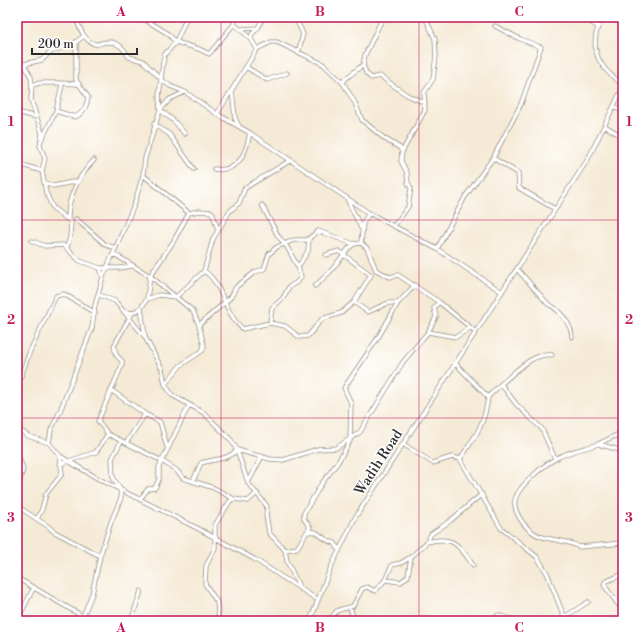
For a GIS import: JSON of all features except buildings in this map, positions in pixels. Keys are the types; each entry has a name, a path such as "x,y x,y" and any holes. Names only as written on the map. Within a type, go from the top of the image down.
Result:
{"street":[{"path":"141,17 167,33 176,42 199,49 209,54 234,24 234,17"},
{"path":"184,134 174,121 160,110 159,96 165,54 176,42 187,17"},
{"path":"251,39 252,34 258,28 263,17"},
{"path":"295,17 303,34 298,53"},
{"path":"383,17 365,55 363,65 366,73 371,78 380,76 407,95 425,104"},
{"path":"394,226 408,207 411,188 408,183 407,173 401,161 402,152 423,115 425,104 424,93 433,79 436,56 435,39 426,17"},
{"path":"583,17 598,27"},
{"path":"602,17 595,35 602,66 609,75 623,85"},
{"path":"76,18 84,36 95,44 107,42 121,46 129,57 143,61 162,80 185,92 217,114 250,133 346,196 369,213 437,249 502,292"},
{"path":"234,24 251,39 257,49"},
{"path":"437,249 465,197 493,158 521,104 541,47 520,40 495,26"},
{"path":"241,29 258,28"},
{"path":"17,62 24,64 42,60 50,52 76,42 84,36"},
{"path":"56,111 75,117 85,109 88,97 77,84 75,76 76,42"},
{"path":"217,114 222,103 257,49 271,42 277,42 323,64 343,83 355,103 362,120 385,139 400,148 402,152"},
{"path":"24,64 31,77 31,100 42,139"},
{"path":"343,83 345,79 363,65"},
{"path":"246,67 267,80 287,73"},
{"path":"32,85 40,83 77,84"},
{"path":"60,84 62,90"},
{"path":"67,247 71,222 52,206 46,193 42,171 45,158 40,146 56,111 62,90 68,84"},
{"name":"Wadih Road","path":"310,621 330,569 355,518 588,159 623,85"},
{"path":"232,89 235,118 239,126"},
{"path":"48,443 51,430 88,340 103,277 134,205 154,124 160,110 170,99 185,92"},
{"path":"222,103 232,97"},
{"path":"614,106 623,112"},
{"path":"17,112 36,117"},
{"path":"154,124 169,134 194,169"},
{"path":"604,126 623,137"},
{"path":"214,170 226,170 239,163 245,151 250,133"},
{"path":"493,158 518,173 519,188 555,209"},
{"path":"68,218 68,208 78,181 94,160"},
{"path":"176,298 204,271 206,258 218,230 229,212 239,203 245,188 291,160"},
{"path":"17,168 26,166 42,171"},
{"path":"142,175 189,214"},
{"path":"45,183 53,186 78,181"},
{"path":"346,196 361,228 361,244"},
{"path":"262,205 278,236 284,243 298,267 301,276 299,280 289,287 283,298 272,308 270,323"},
{"path":"218,230 212,212 199,211 189,214 173,242 150,276 147,299 140,308 132,313 128,318 114,346 116,355 122,361 122,364 98,421 108,434 162,461 176,470 183,478 219,490 234,499 248,501 257,493"},
{"path":"361,228 369,213"},
{"path":"76,219 106,245 116,248"},
{"path":"199,325 223,302 231,297 238,285 255,272 264,269 270,251 284,243 294,240 305,241 318,231 354,244 361,244 367,248 376,270 390,277 398,275 415,285 476,332"},
{"path":"298,267 308,251 309,239"},
{"path":"32,241 45,246 56,244 67,247 80,261 100,268 120,268 133,266"},
{"path":"315,286 330,272 354,244"},
{"path":"326,255 339,251 371,274"},
{"path":"114,254 150,276 193,311 199,325 204,346 202,351 181,365 165,384"},
{"path":"100,268 103,277"},
{"path":"517,269 548,304 554,307 572,329 572,337"},
{"path":"204,271 215,281 223,302 243,329 270,323 285,326 299,337 304,337 308,336 322,320 341,313 354,302 371,274 376,270"},
{"path":"285,550 297,548 308,532 310,527 304,519 304,513 350,441 351,403 344,388 379,336 398,304 415,285"},
{"path":"17,387 30,351 56,296 64,294 95,313"},
{"path":"99,295 115,301 145,337 162,369 165,384 172,395 204,413 231,440 237,450 248,483 267,506 266,515 269,533 285,550 287,561 300,589"},
{"path":"147,299 159,295 176,298"},
{"path":"354,302 368,312 388,303 398,304"},
{"path":"237,450 283,460 318,449 336,448 350,441 360,432 403,362 428,332 436,317 434,308 439,302"},
{"path":"140,308 145,337"},
{"path":"123,311 132,313"},
{"path":"428,332 456,337 470,328"},
{"path":"460,459 480,430 487,408 488,397 530,360 543,354 552,355"},
{"path":"456,364 488,397"},
{"path":"501,384 516,404 542,429 555,459"},
{"path":"111,390 145,414 160,422 167,447"},
{"path":"140,499 148,489 155,488 159,479 159,467 167,447 189,405"},
{"path":"126,443 145,414"},
{"path":"17,428 28,436 48,443 60,456 120,490 254,559 318,600"},
{"path":"623,432 598,444 555,459 534,475 516,496 514,504 522,522 536,535 561,542 570,542 579,546 623,543"},
{"path":"60,464 96,452 108,434"},
{"path":"83,616 92,594 100,556 121,498 120,490 113,477 112,459 121,441"},
{"path":"403,444 433,463 452,457 460,459 501,528 537,558 547,573 565,615"},
{"path":"598,444 623,451"},
{"path":"193,481 201,463 222,457 230,457 237,450"},
{"path":"17,452 23,469 17,491"},
{"path":"37,519 42,509 46,494 62,474 60,456"},
{"path":"248,483 262,456"},
{"path":"330,621 335,612 341,608 350,607 356,603 362,590 367,587 375,590 385,580 392,565 401,564 411,557 427,542 431,534 450,521 482,494"},
{"path":"218,621 217,602 205,584 206,566 215,548 215,525 230,501 234,499"},
{"path":"17,506 53,531 100,556"},
{"path":"308,532 313,531 318,533 324,540 335,544 339,550"},
{"path":"427,542 442,539 449,540 460,546 473,565"},
{"path":"385,580 401,582 408,576 411,557"},
{"path":"623,574 605,582 604,585 623,611"},
{"path":"17,578 91,621"},
{"path":"17,621 34,587"},
{"path":"131,621 141,591"},
{"path":"561,621 565,615 566,616 588,602"},
{"path":"350,607 354,621"},
{"path":"492,621 498,615 516,621"}]}
